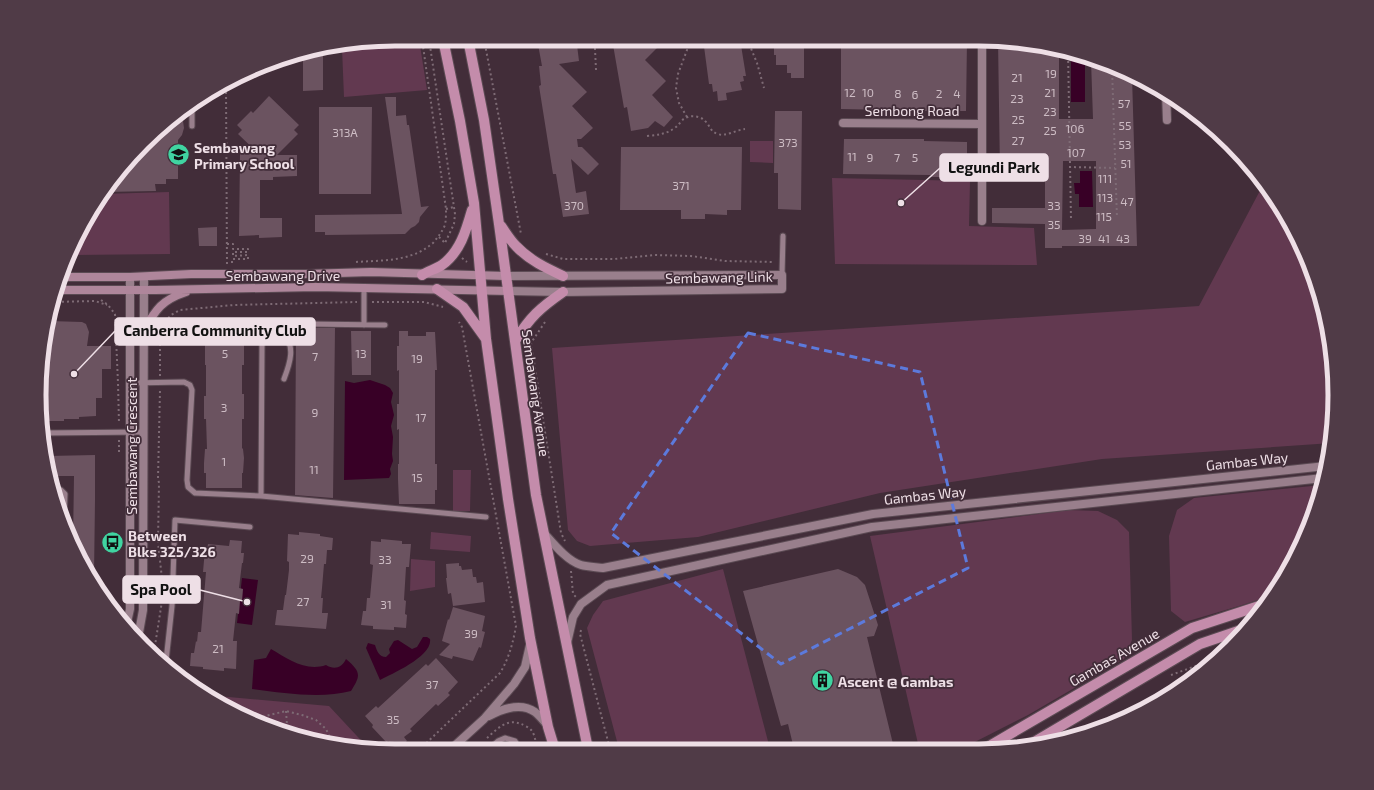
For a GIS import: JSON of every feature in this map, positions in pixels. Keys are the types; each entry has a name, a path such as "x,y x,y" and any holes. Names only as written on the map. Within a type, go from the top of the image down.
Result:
{"main road":[{"path":"444,46 460,121 474,203 486,338 508,499 530,638 548,727 553,744"},
{"name":"Sembawang Avenue","path":"469,46 484,120 500,224 536,495 587,744"},
{"path":"422,275 442,264 455,252 465,234 474,203"},
{"path":"500,224 516,246 540,266 562,276"},
{"name":"Sembawang Drive","path":"67,277 371,272 422,275 506,276"},
{"name":"Sembawang Drive","path":"63,290 316,287 508,291"},
{"path":"144,330 152,316 172,297 197,289"},
{"path":"437,289 463,308 486,338"},
{"path":"515,341 537,311 563,292"},
{"name":"Gambas Avenue","path":"994,743 1192,628 1255,608"},
{"path":"1041,738 1200,644 1235,632"}],"street":[{"path":"982,46 982,221"},
{"path":"1166,101 1167,120"},
{"name":"Sembong Road","path":"843,123 982,124"},
{"name":"Sembawang Link","path":"506,276 782,275 782,290 563,292 508,291"},
{"name":"Sembawang Crescent","path":"139,632 143,610 144,276"},
{"name":"Sembawang Crescent","path":"128,619 130,608 130,277"},
{"name":"Gambas Way","path":"543,532 561,552 576,563 603,568 873,514 1320,467"},
{"name":"Gambas Way","path":"566,646 573,617 581,604 607,584 872,527 1317,479"},
{"path":"457,744 484,719 514,684 525,666 529,652 530,638"},
{"path":"484,719 503,710 520,707 533,710 548,727"}],"lane":[{"path":"192,112 192,126"},
{"path":"782,275 783,236"},
{"path":"364,289 364,325"},
{"path":"308,324 385,325"},
{"path":"261,496 262,338 267,332 280,334 288,340 292,352 288,370 284,379"},
{"path":"130,383 184,382 190,384 192,390 187,480 188,487 195,492 261,496 486,517"},
{"path":"48,433 144,432"},
{"path":"59,490 65,494 65,506"},
{"path":"166,658 172,606 175,520 250,526"},
{"path":"495,744 505,738 516,744"}],"path":[{"path":"350,262 402,259 415,255 427,248 439,237 445,224 446,209 423,46"},
{"path":"430,46 455,214 454,224 445,243"},
{"path":"485,46 521,235"},
{"path":"596,46 596,70"},
{"path":"687,46 687,50 678,74 676,88 679,103 687,116"},
{"path":"750,46 757,63 764,88"},
{"path":"1068,58 1071,220"},
{"path":"1112,73 1117,218"},
{"path":"226,90 227,265 232,265 232,259 248,259 248,255 233,256 232,252 248,252 248,249 233,249 233,244 227,244"},
{"path":"647,136 669,132 678,126 687,116 696,116 705,120 711,130 718,134 726,134 745,129"},
{"path":"1069,167 1115,168"},
{"path":"446,209 454,207"},
{"path":"545,254 563,259 614,259 661,255 691,256 725,262 782,262"},
{"path":"59,302 95,302 108,305 115,314 119,455"},
{"path":"155,648 162,601 162,579 158,542 160,335 165,322 171,315 180,310 234,305 364,302 424,302 448,310"},
{"path":"425,744 500,673 507,662 513,643 516,626 463,335 458,320"},
{"path":"545,322 531,343 561,533 566,543"},
{"path":"576,563 570,572 573,594 581,604"},
{"path":"581,629 580,634 609,744"},
{"path":"261,717 286,711 316,720 326,729 330,738"},
{"path":"286,711 287,726"},
{"path":"516,722 532,731 535,744"}],"highlighted area":[{"path":"748,333 920,372 968,568 781,664 611,533"}],"shaded area":[{"path":"420,46 427,90 344,97 342,50 372,47"},
{"path":"1071,59 1085,63 1085,102 1071,102"},
{"path":"750,141 773,141 773,163 750,162"},
{"path":"1080,171 1092,171 1093,207 1079,207 1079,194 1075,194 1074,183 1080,183"},
{"path":"832,178 970,181 969,226 1034,228 1037,265 835,264"},
{"path":"1261,189 1292,241 1301,261 1316,305 1325,349 1327,372 1328,395 1325,444 1102,459 880,493 698,537 590,546 577,541 568,530 552,348 1199,306"},
{"path":"169,192 170,254 76,255 93,220 110,194"},
{"path":"370,380 385,385 390,388 393,393 391,402 394,415 391,426 393,437 393,461 390,469 391,474 389,478 344,480 345,381 354,383"},
{"path":"453,470 471,470 470,511 453,511"},
{"path":"1316,486 1301,529 1292,549 1281,570 1262,599 1185,622 1171,611 1169,536 1177,510 1194,498"},
{"path":"1069,510 1098,511 1117,520 1129,532 1132,640 1124,659 1028,715 971,744 918,744 870,536"},
{"path":"431,532 471,536 470,552 430,549"},
{"path":"411,559 435,561 435,587 410,591"},
{"path":"723,569 769,744 618,744 587,628 593,615 603,601"},
{"path":"242,578 258,580 252,625 237,623"},
{"path":"423,637 430,639 429,645 419,658 411,664 380,680 366,648 368,643 375,645 380,655 386,657 390,653 389,649 394,641 398,640 412,649 417,647"},
{"path":"271,649 297,663 311,667 326,665 335,668 340,666 346,659 355,667 357,671 357,681 351,691 327,695 252,689 254,660 266,658"},
{"path":"218,696 329,706 363,742 327,737 283,725 261,717"}],"building":[{"path":"538,46 577,46 579,61 559,64 587,92 572,106 593,128 581,139 577,139 578,147 582,147 599,164 588,175 571,159 576,193 586,191 589,214 563,217 556,174 553,174 539,86 541,85 539,66 542,66"},
{"path":"613,46 659,46 645,60 666,81 652,95 673,117 664,127 655,121 648,128 631,131 627,107 624,108"},
{"path":"704,46 741,46 746,76 743,76 744,81 740,82 742,90 726,93 727,100 718,101 717,91 713,92 712,84 709,84"},
{"path":"774,46 804,46 804,78 791,78 791,73 787,73 787,65 776,65 776,55 774,55"},
{"path":"841,46 967,46 966,111 888,111 841,109"},
{"path":"998,47 1025,49 1059,56 1059,119 1093,119 1091,65 1132,82 1137,246 1062,246 1062,248 1045,248 1045,224 992,223 992,208 1045,208 1045,172 1000,172","holes":["1063,161 1096,161 1096,229 1062,230"]},
{"path":"323,54 323,90 303,91 303,59"},
{"path":"269,96 299,125 294,130 298,134 277,155 297,155 297,176 273,177 273,180 260,180 260,218 282,218 282,237 259,238 259,235 239,236 240,154 259,154 238,134 242,130 237,125 251,111 253,113"},
{"path":"385,97 396,97 396,116 406,115 407,125 409,125 421,207 429,206 420,217 419,222 405,234 325,235 325,232 315,232 315,215 402,214"},
{"path":"319,107 372,107 371,194 319,194"},
{"path":"775,111 802,111 801,210 778,209 778,173 774,173"},
{"path":"182,119 184,128 182,135 178,140 178,179 166,179 166,184 155,184 156,191 112,192 148,148"},
{"path":"844,139 924,139 924,141 967,142 967,177 843,174"},
{"path":"621,147 742,147 741,210 727,210 727,215 705,214 705,219 681,219 681,210 620,210"},
{"path":"217,227 217,246 199,246 198,228"},
{"path":"54,321 82,322 86,324 89,332 87,346 111,346 111,369 102,369 102,398 96,398 96,416 79,417 79,419 64,419 64,421 47,421 47,372 53,327"},
{"path":"206,326 242,326 242,340 244,340 244,365 242,365 244,419 242,419 242,448 244,458 242,488 206,488 204,463 205,449 207,449 206,419 204,419 204,396 206,396"},
{"path":"296,326 305,326 308,328 335,328 333,498 295,495"},
{"path":"351,331 371,331 371,375 352,375"},
{"path":"399,331 408,331 408,336 426,336 426,332 435,332 437,370 435,370 435,464 437,464 437,490 435,490 435,504 399,504 399,429 397,430 397,404 399,404 399,370 397,371 397,346 399,346"},
{"path":"95,455 94,572 73,529 74,476 56,476 52,456"},
{"path":"299,532 320,534 320,536 333,538 332,550 327,550 326,564 324,564 321,598 323,598 322,613 328,613 326,629 275,625 277,610 283,610 286,595 289,570 289,562 287,561 288,534 299,535"},
{"path":"381,539 402,541 402,544 411,544 409,567 406,567 404,600 406,601 405,614 407,615 406,628 394,627 394,630 373,629 373,626 361,625 363,611 366,611 367,598 370,598 373,565 370,564 371,541 381,542"},
{"path":"230,540 242,541 241,553 244,553 239,588 243,589 242,601 240,601 239,614 236,613 233,641 237,641 236,669 224,668 224,671 190,666 191,653 194,653 198,632 201,632 206,572 203,572 205,549 207,550 208,544 229,546"},
{"path":"459,563 462,570 472,569 473,577 476,577 477,583 483,582 485,602 453,606 451,593 448,594 446,564"},
{"name":"Ascent @ Gambas","path":"838,569 857,577 865,585 878,625 874,636 867,637 893,744 793,744 788,724 781,726 743,591"},
{"path":"453,607 485,616 482,631 485,632 481,648 479,647 473,661 453,656 452,659 439,655 450,644 442,641"},
{"path":"436,658 458,682 448,693 450,695 438,706 436,704 410,729 412,731 404,737 407,741 404,744 391,744 388,741 387,743 372,727 373,725 365,716 376,706 378,708 426,664 428,666"}],"place":[{"name":"Sembawang Primary School","path":"179,155"},
{"name":"Legundi Park","path":"901,203"},
{"name":"Canberra Community Club","path":"74,374"},
{"name":"Between Blks 325/326","path":"113,543"},
{"name":"Spa Pool","path":"247,602"},
{"name":"Ascent @ Gambas","path":"823,681"}]}
